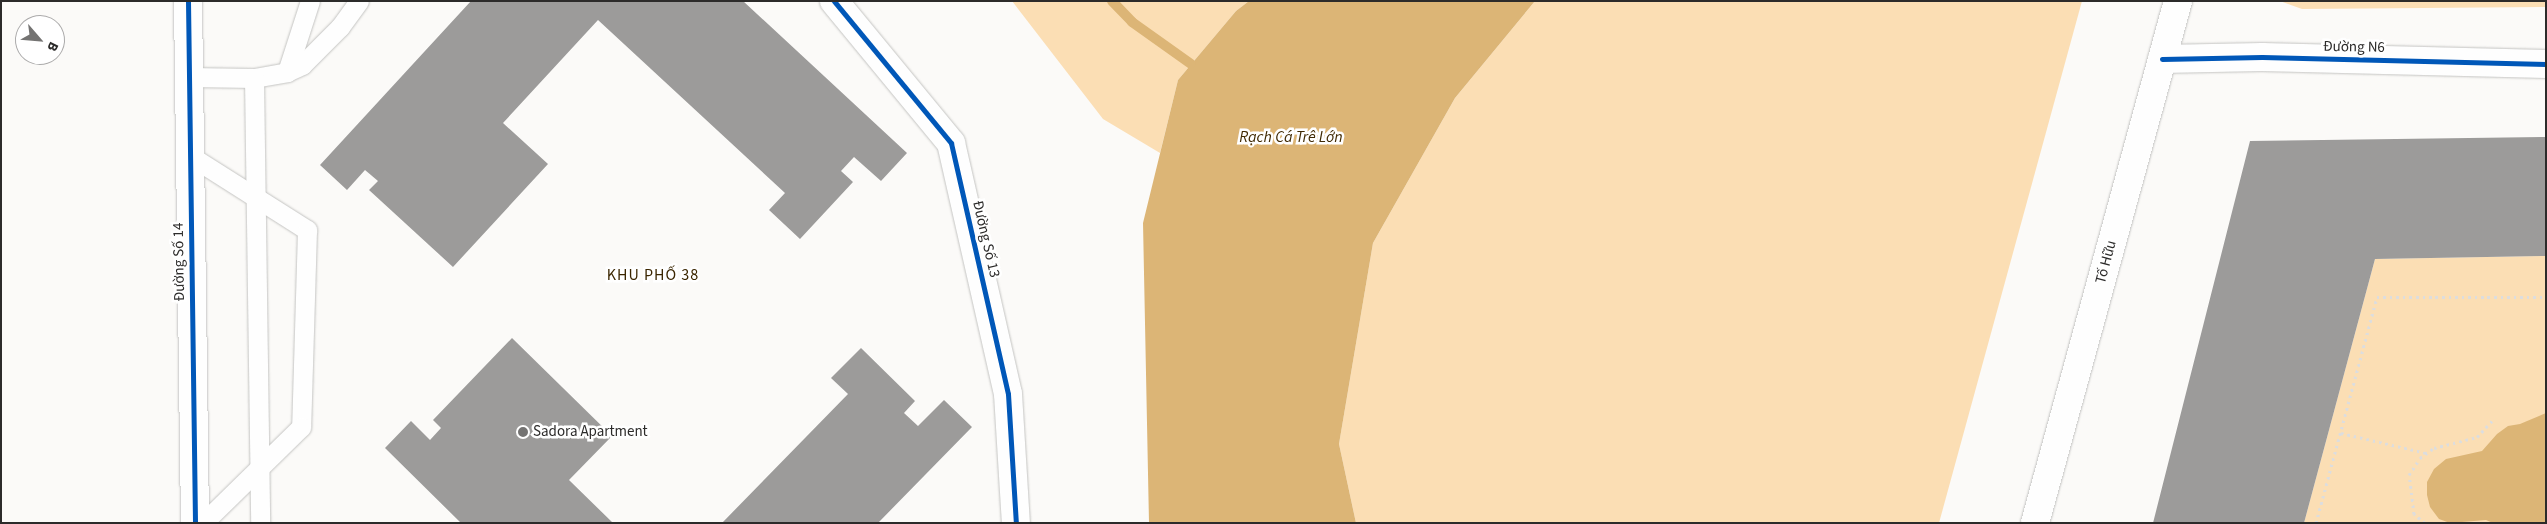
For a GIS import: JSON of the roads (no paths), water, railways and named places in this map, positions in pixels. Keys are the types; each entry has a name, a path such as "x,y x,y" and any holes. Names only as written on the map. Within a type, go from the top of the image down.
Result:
{"street":[{"name":"Đường Số 14","path":"188,1 195,523"},
{"name":"Đường Số 13","path":"834,1 951,143 1008,394 1016,523"},
{"name":"Tố Hữu","path":"2035,523 2178,1"},
{"name":"Đường N6","path":"2162,59 2262,57 2546,64"}],"lane":[{"path":"287,72 310,1"},
{"path":"189,77 254,78 287,72 302,65 340,27 359,1"},
{"path":"254,78 260,523"},
{"path":"189,155 307,230 301,427 203,523"}],"water":[{"name":"Rạch Cá Trê Lớn","path":"1249,1 1535,1 1455,98 1373,243 1339,444 1356,523 1149,523 1143,223 1178,80 1236,11"},
{"path":"2546,413 2546,523 2493,523 2486,520 2450,523 2439,519 2430,507 2427,495 2427,482 2434,469 2446,459 2482,451 2497,434 2508,426 2520,424"}],"waterway":[{"path":"1112,1 1132,22 1191,64"}],"place":[{"name":"Sadora Apartment","path":"523,432"}],"district":[{"name":"KHU PHỐ 38","path":"653,275"}]}
